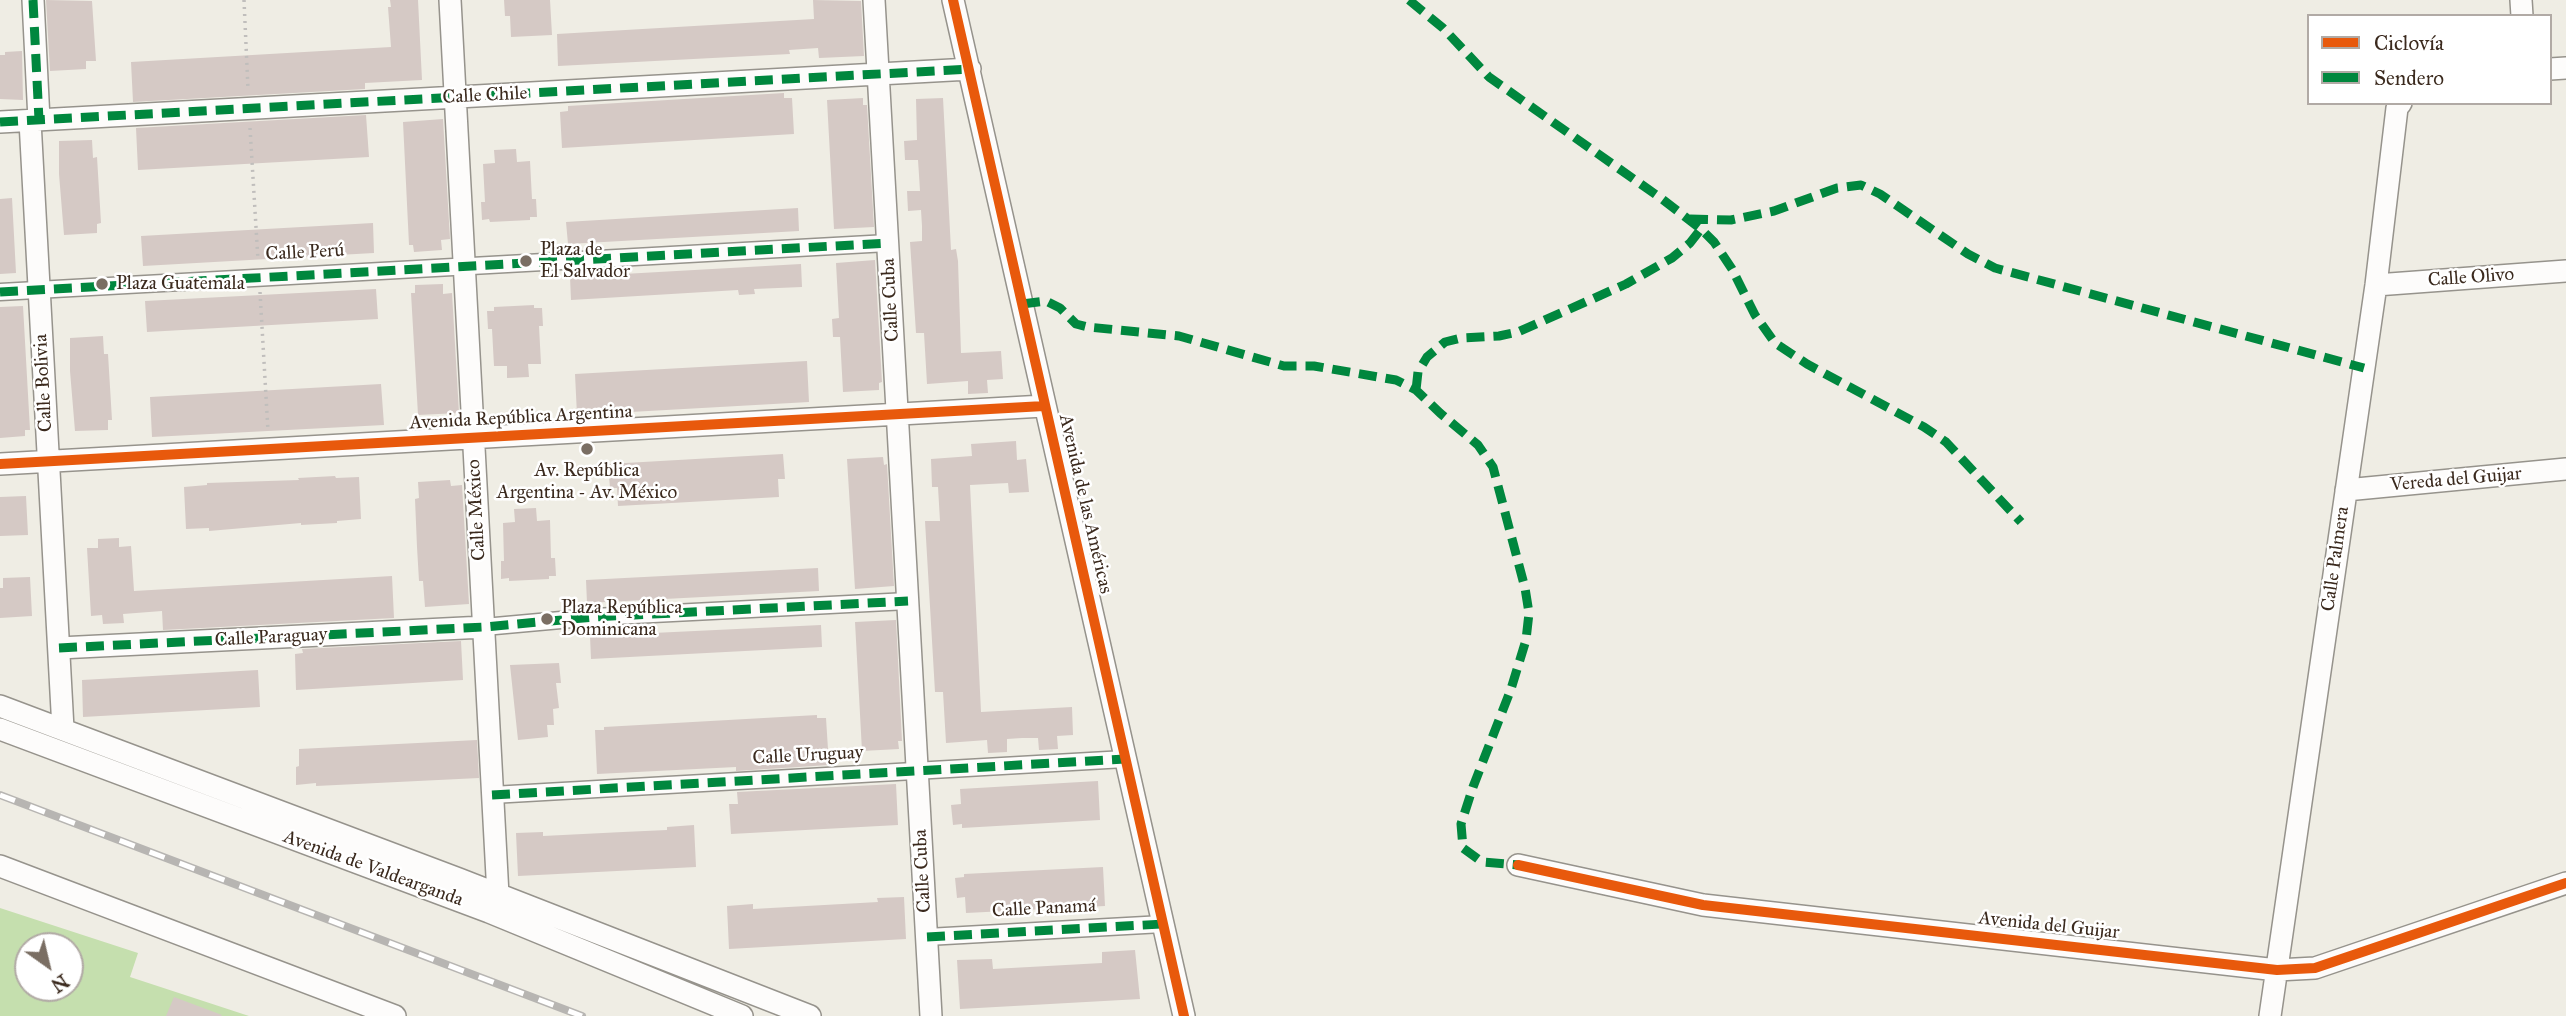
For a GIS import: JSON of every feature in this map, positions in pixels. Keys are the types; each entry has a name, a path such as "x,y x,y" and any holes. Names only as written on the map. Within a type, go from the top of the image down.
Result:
{"street":[{"name":"Calle Bolivia","path":"33,0 39,289 63,729"},
{"name":"Calle México","path":"450,0 498,895"},
{"name":"Calle Cuba","path":"874,0 931,1016"},
{"name":"Avenida de las Américas","path":"953,0 1184,1016"},
{"name":"Calle Chile","path":"0,122 970,69"},
{"name":"Calle Palmera","path":"2270,1016 2376,285 2399,105"},
{"path":"464,265 888,243"},
{"name":"Calle Perú","path":"39,289 464,265"},
{"name":"Calle Olivo","path":"2376,285 2566,271"},
{"path":"0,292 39,289"},
{"name":"Avenida República Argentina","path":"0,464 1044,406"},
{"name":"Vereda del Guijar","path":"2346,490 2566,470"},
{"path":"484,627 594,617 908,601"},
{"name":"Calle Paraguay","path":"59,648 484,627"},
{"path":"0,706 810,1016"},
{"name":"Avenida de Valdearganda","path":"0,729 489,912 742,1016"},
{"name":"Calle Uruguay","path":"492,795 1125,759"},
{"name":"Avenida del Guijar","path":"1518,865 1703,905 2277,970 2315,968 2566,883"},
{"path":"0,866 395,1016"},
{"name":"Calle Panamá","path":"927,937 1163,924"}],"path":[{"path":"244,0 269,449"}],"green space":[{"path":"0,908 74,932 14,932 14,1002 84,1002 84,935 138,953 130,977 249,1016 0,1016"}],"building":[{"path":"46,0 92,1 96,61 86,61 86,69 50,71"},
{"path":"390,0 418,0 422,80 365,83 365,89 133,102 131,62 391,47 388,7 391,7"},
{"path":"504,0 550,0 552,35 511,37 510,16 505,16"},
{"path":"813,0 861,1 864,56 819,58 818,48 789,50 790,54 558,66 557,34 814,19"},
{"path":"22,51 23,100 0,99 0,55"},
{"path":"784,93 784,98 792,98 794,134 562,148 560,112 568,111 568,106"},
{"path":"863,98 863,105 867,105 874,227 834,229 827,100"},
{"path":"943,98 951,250 956,249 958,261 961,353 1001,351 1003,379 987,380 988,393 968,394 968,381 927,384 924,333 916,333 910,242 922,241 921,210 908,211 907,191 920,191 919,175 918,160 905,160 904,141 917,140 916,99"},
{"path":"366,115 369,157 138,170 136,128"},
{"path":"443,119 450,239 441,240 442,250 414,252 413,245 409,245 403,122"},
{"path":"92,140 93,158 97,157 101,223 97,224 97,233 64,235 59,141"},
{"path":"516,149 517,162 530,161 532,199 536,199 537,217 530,217 530,220 482,220 481,202 485,202 483,164 495,163 494,150"},
{"path":"12,198 16,273 0,274 0,199"},
{"path":"798,208 799,231 568,244 566,222"},
{"path":"373,223 374,253 143,266 141,236"},
{"path":"875,260 882,382 879,383 879,390 843,392 840,337 833,337 832,319 839,318 836,263"},
{"path":"801,264 802,287 754,289 755,294 739,295 738,290 571,300 570,277"},
{"path":"443,284 443,294 452,293 459,413 418,415 411,293 415,293 415,285"},
{"path":"376,289 378,319 147,332 145,301"},
{"path":"534,305 534,308 542,308 543,326 539,326 541,364 528,364 529,377 507,378 507,366 494,366 492,329 488,329 487,311 494,311 494,307"},
{"path":"23,306 30,430 25,430 25,436 0,438 0,307"},
{"path":"103,336 104,354 108,354 112,420 108,420 108,430 75,431 70,338"},
{"path":"807,361 809,402 577,415 575,374"},
{"path":"381,384 384,425 152,437 150,397"},
{"path":"1016,441 1017,460 1026,459 1029,492 1009,493 1008,483 970,485 981,712 1072,707 1073,735 1057,736 1058,749 1039,750 1038,738 1022,738 1007,739 1007,752 988,753 987,740 946,743 943,692 935,692 925,521 940,521 938,487 932,487 931,459 972,456 971,444"},
{"path":"783,454 785,479 778,479 779,497 618,506 617,488 610,488 608,464"},
{"path":"883,457 884,465 887,464 894,586 855,589 847,459"},
{"path":"359,477 361,519 209,531 209,528 186,529 184,487 207,483"},
{"path":"450,480 451,486 462,485 469,604 425,607 423,581 419,581 417,547 415,499 419,498 418,482"},
{"path":"26,496 28,535 0,536 0,497"},
{"path":"536,508 537,521 550,520 551,558 555,558 556,576 549,576 549,579 501,579 501,561 504,561 503,523 515,522 514,509"},
{"path":"119,538 119,547 131,546 134,591 392,576 394,618 163,630 162,611 123,614 124,623 103,624 102,615 91,616 87,548 98,548 98,539"},
{"path":"818,568 819,591 587,603 586,580"},
{"path":"30,577 32,616 0,618 0,588 3,588 3,578"},
{"path":"896,620 902,741 898,741 899,749 862,751 855,622"},
{"path":"821,625 822,647 591,659 590,636"},
{"path":"461,641 463,680 296,690 295,654 303,653 302,649"},
{"path":"559,663 561,683 556,683 559,708 553,709 554,725 547,725 548,737 518,740 510,665"},
{"path":"258,670 260,707 83,717 82,680"},
{"path":"817,715 817,718 826,718 829,765 736,771 736,767 597,774 595,730 604,730 604,727"},
{"path":"477,740 479,778 296,785 299,749"},
{"path":"1098,781 1100,820 962,828 962,824 953,825 951,805 961,804 960,789"},
{"path":"896,784 898,825 731,834 729,804 738,804 737,792"},
{"path":"694,825 696,867 518,876 516,833 543,832 543,836 667,830 667,827"},
{"path":"1103,867 1105,906 966,913 965,897 957,898 955,878 964,877 964,874"},
{"path":"904,897 906,939 729,949 727,906 753,904 753,909 878,902 877,898"},
{"path":"1135,950 1140,999 960,1009 957,960 992,959 993,969 1102,963 1102,952"},
{"path":"174,997 222,1015 166,1016"}],"railway":[{"path":"0,795 582,1016"}],"marked path":[{"path":"33,0 39,120"},
{"path":"1409,0 1443,28 1489,77 1701,229 1714,242 1732,269 1755,315 1775,343 1807,364 1924,427 1946,442 2021,522"},
{"path":"0,122 970,69"},
{"path":"1690,219 1731,220 1774,211 1837,188 1861,185 1880,194 1968,254 1995,268 2364,368"},
{"path":"1416,390 1418,372 1427,357 1445,342 1518,332 1626,284 1672,258 1690,243 1701,229"},
{"path":"0,292 888,243"},
{"path":"1022,304 1046,301 1060,308 1076,324 1088,327 1179,336 1284,366 1314,366 1396,380 1416,390 1478,445 1493,467 1525,588 1529,613 1526,640 1511,689 1461,824 1463,848 1482,862 1518,865"},
{"path":"59,648 484,627 594,617 908,601"},
{"path":"492,795 1125,759"},
{"path":"927,937 1163,924"}],"cycle path":[{"path":"953,0 1184,1016"},
{"path":"0,464 1044,406"},
{"path":"1518,865 1703,905 2277,970 2315,968 2566,883"}],"place":[{"name":"Plaza de El Salvador","path":"526,261"},
{"name":"Plaza Guatemala","path":"102,284"},
{"name":"Av. República Argentina - Av. México","path":"587,449"},
{"name":"Plaza República Dominicana","path":"547,619"}]}
